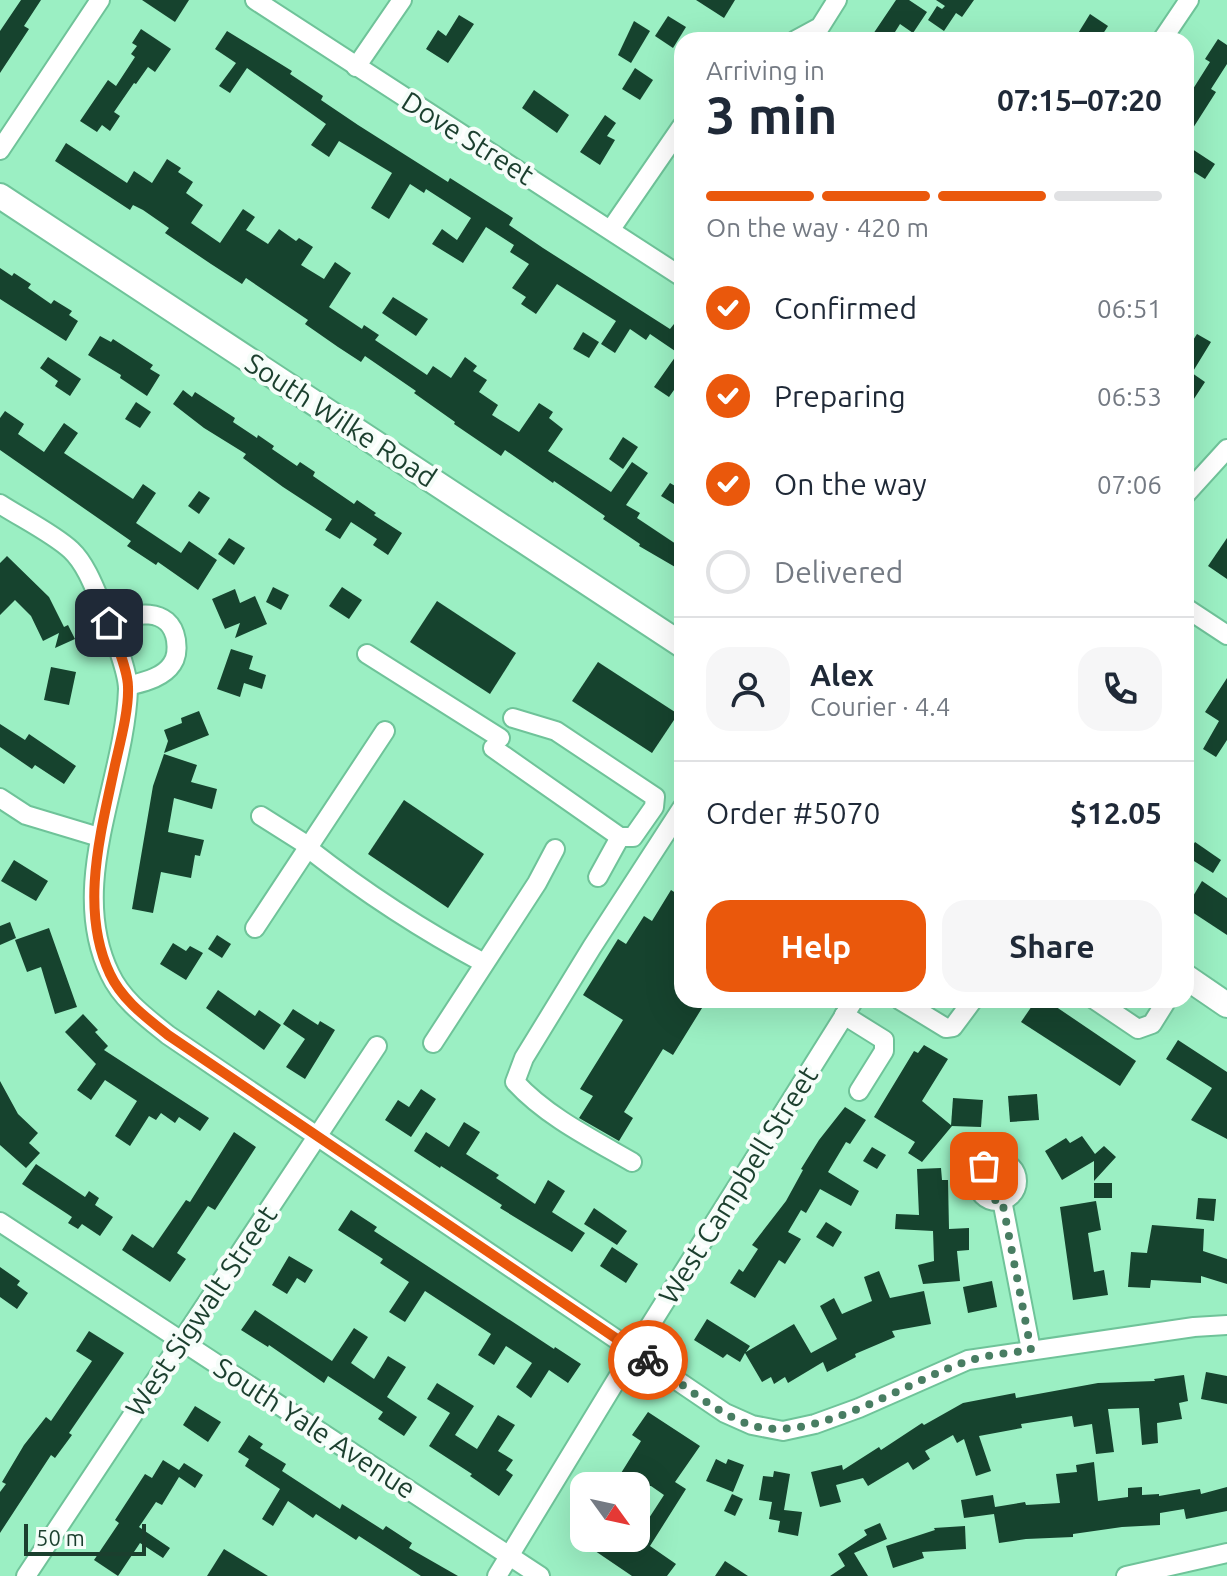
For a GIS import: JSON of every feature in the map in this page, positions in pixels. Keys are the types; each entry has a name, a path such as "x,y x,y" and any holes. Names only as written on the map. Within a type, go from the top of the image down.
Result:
{"main road":[{"name":"South Wilke Road","path":"0,196 674,640"},
{"path":"1194,982 1227,1005"}],"street":[{"path":"0,150 100,0"},
{"name":"Dove Street","path":"255,0 674,272"},
{"path":"356,67 402,0"},
{"path":"811,32 820,27 837,0"},
{"path":"1167,32 1189,0"},
{"path":"611,229 674,138"},
{"path":"1194,485 1227,449"},
{"path":"0,504 72,550 93,583 128,686 119,746 99,837 94,894 96,933 110,976 134,1007 168,1035 725,1413 752,1425 783,1431 815,1424 859,1408 968,1360 1227,1325"},
{"path":"1194,613 1227,635"},
{"path":"109,623 126,615 155,615 165,620 172,629 176,653 172,666 152,680 128,686"},
{"path":"367,654 496,743 620,837 633,837 654,807 655,797 556,731 513,718"},
{"path":"255,928 385,731"},
{"path":"0,798 26,815 99,837"},
{"path":"261,816 424,931 484,963"},
{"path":"632,1162 527,1095 515,1082 524,1058 674,820"},
{"path":"598,877 620,837"},
{"path":"433,1043 537,883 555,849"},
{"name":"West Campbell Street","path":"497,1576 848,1008"},
{"path":"850,1008 884,1040 884,1051 859,1091"},
{"path":"913,1008 946,1028 953,1027 967,1008"},
{"path":"1107,1008 1138,1029 1152,1024 1162,1008"},
{"name":"West Sigwalt Street","path":"26,1576 377,1046"},
{"path":"1002,1200 1031,1350"},
{"name":"South Yale Avenue","path":"0,1222 540,1576"},
{"path":"1126,1576 1227,1553"}],"building":[{"path":"21,0 41,0 24,26 29,29 0,73 0,31"},
{"path":"142,0 189,0 175,22"},
{"path":"696,0 735,0 724,18"},
{"path":"896,0 909,0 927,12 914,32 900,24 895,32 874,32"},
{"path":"936,0 974,0 962,17 956,13 944,31 928,20 937,6 942,9 945,6"},
{"path":"1090,14 1108,26 1104,32 1079,32"},
{"path":"459,15 474,24 448,63 426,49 438,30 446,36"},
{"path":"668,16 686,27 683,32 674,32 673,48 655,36"},
{"path":"634,21 650,31 631,63 618,55"},
{"path":"141,29 171,49 155,72 148,67 134,83 114,112 120,116 110,131 102,125 97,132 80,121 108,80 116,86 135,57 131,54 137,46 132,43"},
{"path":"227,31 292,71 290,74 323,96 321,100 358,125 448,182 450,178 513,218 509,225 543,248 670,329 674,324 674,350 650,334 646,340 630,329 615,353 601,344 616,321 557,284 536,314 521,304 526,297 512,288 529,264 510,252 514,245 486,227 463,263 432,244 442,229 457,240 471,218 426,189 424,193 410,184 389,219 371,208 392,173 339,141 329,157 311,145 326,124 247,68 230,93 219,86 236,63 215,49"},
{"path":"1218,39 1227,45 1227,64 1211,89 1216,92 1194,126 1194,87 1210,62 1205,59"},
{"path":"635,68 653,80 640,100 622,89"},
{"path":"534,90 569,115 557,133 522,108"},
{"path":"605,115 616,123 607,136 615,140 600,165 580,152"},
{"path":"66,143 127,183 134,171 152,183 167,159 181,168 178,172 193,182 186,193 203,205 191,223 220,243 243,209 255,217 246,230 268,244 279,229 296,241 299,238 313,247 301,265 324,279 335,262 351,273 329,307 362,329 364,325 379,335 375,340 427,375 433,366 451,378 465,357 477,366 473,371 487,380 479,392 498,405 492,415 519,432 539,403 553,412 549,418 563,429 548,451 611,492 632,462 648,473 626,505 640,513 637,518 674,543 674,566 639,546 603,519 605,516 554,481 505,450 501,456 365,356 361,362 338,347 305,324 308,320 246,278 242,284 211,264 165,233 169,228 143,210 133,205 130,210 55,161"},
{"path":"1194,150 1215,164 1205,179 1194,172"},
{"path":"0,268 31,284 28,288 51,304 54,300 72,311 69,315 78,321 66,341 0,299"},
{"path":"393,297 428,319 416,336 382,313"},
{"path":"583,332 599,342 589,358 573,349"},
{"path":"1197,334 1211,342 1194,370 1194,339"},
{"path":"100,336 111,342 113,339 153,365 150,369 160,375 147,396 120,378 121,375 88,355"},
{"path":"48,357 81,379 70,396 55,386 58,381 40,368"},
{"path":"674,359 674,390 669,397 654,387"},
{"path":"1194,374 1205,382 1194,399"},
{"path":"183,390 192,397 195,392 235,418 233,422 274,446 272,449 297,466 300,462 315,472 313,476 354,504 357,500 402,533 388,555 373,545 377,539 351,522 340,539 325,530 332,519 283,487 243,458 246,454 173,404"},
{"path":"136,402 151,412 140,428 125,419"},
{"path":"5,411 24,424 18,434 44,452 64,423 78,433 64,453 133,499 143,484 156,493 136,523 181,553 189,541 217,560 198,590 158,562 156,565 127,546 131,541 0,450 0,418"},
{"path":"623,437 638,447 623,469 609,459"},
{"path":"670,483 674,485 674,504 661,496"},
{"path":"199,491 210,498 199,514 188,506"},
{"path":"229,538 245,548 234,565 218,554"},
{"path":"1227,538 1227,579 1208,566"},
{"path":"7,556 49,597 64,627 68,625 75,639 55,648 59,633 43,641 31,616 15,600 0,615 0,563"},
{"path":"273,587 289,595 281,610 266,602"},
{"path":"342,587 362,600 349,619 329,606"},
{"path":"235,589 240,603 255,596 267,624 235,638 240,623 225,629 212,599"},
{"path":"437,601 516,653 490,694 410,642"},
{"path":"231,649 253,656 249,669 266,675 262,689 244,683 240,697 217,689"},
{"path":"598,662 674,711 674,720 652,753 572,701"},
{"path":"51,667 76,672 69,705 44,700"},
{"path":"1227,678 1227,740 1216,757 1203,749 1219,721 1205,712"},
{"path":"199,711 209,735 164,753 168,741 164,730 182,723 181,718"},
{"path":"0,724 25,740 29,734 76,766 64,784 35,765 32,769 0,747"},
{"path":"164,754 197,765 191,782 217,789 212,809 174,798 168,832 204,840 200,856 195,855 191,878 161,872 153,913 132,909 153,786"},
{"path":"404,800 484,854 448,908 368,854"},
{"path":"1194,844 1221,860 1213,873 1194,861"},
{"path":"14,860 48,881 36,901 1,881"},
{"path":"1202,881 1227,898 1227,935 1194,913 1194,894"},
{"path":"671,890 674,892 674,1008 702,1008 673,1055 663,1049 624,1112 633,1118 619,1141 579,1118 593,1096 580,1089 623,1020 583,995 618,939 626,944 644,916 652,921"},
{"path":"10,922 16,938 0,945 0,926"},
{"path":"49,928 77,1007 55,1014 41,967 27,972 15,940"},
{"path":"217,935 231,944 222,958 208,949"},
{"path":"173,943 186,951 190,946 203,953 186,980 160,964"},
{"path":"218,990 255,1016 259,1010 281,1025 264,1050 206,1008"},
{"path":"1031,1008 1058,1008 1136,1061 1120,1086 1021,1022"},
{"path":"293,1009 318,1025 320,1021 335,1030 305,1079 286,1067 305,1039 283,1024"},
{"path":"83,1014 108,1046 104,1050 209,1118 200,1131 179,1117 175,1123 161,1113 156,1120 149,1116 130,1146 115,1136 137,1101 105,1080 91,1100 77,1090 96,1064 65,1032"},
{"path":"1178,1040 1227,1072 1227,1139 1191,1120 1212,1088 1166,1059"},
{"path":"924,1045 948,1059 922,1101 952,1126 922,1162 908,1153 915,1142 874,1117 914,1051 918,1053"},
{"path":"0,1081 18,1114 38,1133 29,1143 40,1153 26,1168 0,1145"},
{"path":"421,1089 436,1099 411,1137 385,1120 398,1100 409,1107"},
{"path":"1037,1094 1039,1120 1010,1122 1008,1096"},
{"path":"953,1098 983,1100 981,1127 951,1126"},
{"path":"845,1107 866,1120 850,1144 846,1142 828,1172 859,1191 851,1206 820,1189 806,1213 801,1210 788,1232 801,1239 785,1264 779,1260 755,1298 730,1283 739,1269 743,1272 758,1249 752,1245 786,1201 819,1140"},
{"path":"464,1122 480,1132 466,1154 499,1175 496,1178 535,1204 548,1180 565,1191 552,1212 585,1233 572,1252 414,1151 426,1132 449,1147"},
{"path":"234,1132 256,1147 215,1210 208,1206 177,1253 186,1259 170,1282 122,1250 132,1234 153,1248 186,1200 190,1202"},
{"path":"1082,1136 1095,1154 1104,1146 1116,1157 1094,1181 1094,1161 1062,1180 1045,1151 1066,1138 1070,1143"},
{"path":"872,1147 886,1155 877,1169 863,1161"},
{"path":"36,1164 85,1197 89,1191 99,1198 95,1205 113,1217 100,1236 82,1224 78,1229 68,1223 72,1217 22,1184"},
{"path":"941,1168 942,1180 948,1180 949,1229 969,1228 969,1250 957,1251 960,1281 923,1284 918,1265 934,1261 933,1231 895,1229 896,1214 919,1215 917,1169"},
{"path":"1094,1183 1112,1183 1112,1198 1094,1198"},
{"path":"1198,1198 1216,1199 1214,1221 1196,1219"},
{"path":"1096,1201 1101,1230 1088,1233 1094,1272 1104,1270 1108,1295 1073,1300 1060,1207"},
{"path":"594,1208 627,1231 617,1245 584,1224"},
{"path":"351,1210 377,1227 374,1231 581,1364 568,1383 549,1370 531,1398 516,1387 532,1363 506,1346 494,1365 478,1355 491,1334 425,1291 405,1322 389,1312 409,1282 380,1263 383,1259 338,1230"},
{"path":"826,1222 842,1232 833,1247 816,1237"},
{"path":"1152,1225 1204,1229 1203,1251 1227,1259 1227,1284 1201,1276 1201,1283 1151,1280 1150,1288 1128,1287 1131,1252 1147,1253"},
{"path":"612,1247 638,1264 626,1283 600,1266"},
{"path":"289,1256 313,1270 305,1283 297,1278 287,1294 272,1285"},
{"path":"0,1267 20,1281 17,1285 28,1293 17,1309 0,1297"},
{"path":"879,1271 890,1298 924,1291 931,1324 892,1331 895,1337 855,1354 856,1357 827,1372 823,1362 788,1383 785,1377 774,1384 771,1377 762,1382 745,1353 740,1362 727,1354 723,1358 694,1340 707,1319 750,1346 746,1352 794,1324 811,1353 837,1339 820,1306 834,1298 842,1314 872,1301 864,1277"},
{"path":"992,1281 997,1307 968,1313 963,1287"},
{"path":"255,1310 332,1361 354,1328 368,1337 351,1363 374,1379 388,1356 406,1367 387,1397 417,1417 404,1436 378,1419 383,1412 328,1376 324,1383 269,1345 241,1330"},
{"path":"89,1331 124,1353 69,1433 72,1435 55,1458 51,1455 0,1533 0,1492 6,1484 2,1482 24,1445 46,1417 51,1421 92,1361 76,1351"},
{"path":"1206,1372 1227,1376 1227,1404 1201,1399"},
{"path":"1184,1375 1188,1401 1179,1403 1182,1419 1157,1423 1158,1443 1142,1445 1139,1408 1108,1409 1114,1452 1096,1454 1092,1424 1074,1427 1072,1416 1021,1424 1022,1428 979,1436 991,1471 976,1476 964,1439 957,1443 953,1435 925,1451 930,1459 913,1470 908,1462 868,1486 863,1478 836,1485 841,1502 820,1507 811,1472 842,1465 843,1470 879,1447 881,1450 922,1423 924,1425 963,1403 1015,1393 1016,1398 1098,1383 1155,1381"},
{"path":"437,1383 474,1406 455,1435 477,1449 498,1415 515,1425 498,1451 513,1460 506,1470 513,1475 499,1496 429,1446 450,1413 427,1399"},
{"path":"195,1406 221,1422 208,1442 183,1425"},
{"path":"648,1412 700,1446 675,1482 686,1489 650,1546 650,1516 664,1495 650,1486 650,1472 622,1472 641,1441 632,1435"},
{"path":"249,1435 263,1444 260,1448 286,1464 282,1471 340,1509 342,1504 383,1530 386,1526 412,1543 409,1548 458,1576 421,1576 359,1536 356,1540 316,1514 313,1518 288,1501 273,1526 262,1519 280,1489 245,1466 249,1459 238,1452"},
{"path":"716,1459 726,1464 728,1459 744,1465 733,1492 706,1481"},
{"path":"163,1460 179,1470 184,1463 203,1475 195,1488 179,1477 162,1505 156,1502 139,1527 170,1548 163,1558 140,1543 118,1576 94,1560 119,1523 115,1520 145,1474 152,1478"},
{"path":"1094,1462 1098,1501 1128,1497 1128,1488 1142,1487 1142,1495 1159,1496 1200,1489 1201,1494 1227,1487 1227,1511 1186,1519 1184,1509 1160,1513 1160,1525 999,1543 994,1514 964,1518 961,1500 993,1495 995,1507 1025,1502 1026,1505 1060,1503 1056,1474 1077,1472 1076,1465"},
{"path":"774,1471 790,1474 784,1510 802,1512 798,1536 778,1532 780,1521 769,1519 772,1502 759,1500 763,1476 773,1477"},
{"path":"732,1494 743,1499 735,1516 724,1511"},
{"path":"880,1523 887,1539 854,1553 868,1576 830,1576 845,1566 838,1554 867,1535 864,1530"},
{"path":"965,1526 966,1549 922,1552 924,1558 893,1568 886,1546 934,1528"},
{"path":"650,1546 676,1564 667,1576 632,1576 597,1552 650,1552"},
{"path":"224,1549 268,1576 207,1576"},
{"path":"725,1561 748,1576 715,1576"}],"way so far":[{"path":"648,1360 725,1413 752,1425 783,1431 815,1424 859,1408 968,1360 1031,1350 1002,1200 984,1196 977,1184 977,1177 984,1166"}],"route":[{"path":"109,623 128,686 119,746 99,837 94,894 96,933 110,976 134,1007 168,1035 648,1360"}]}
